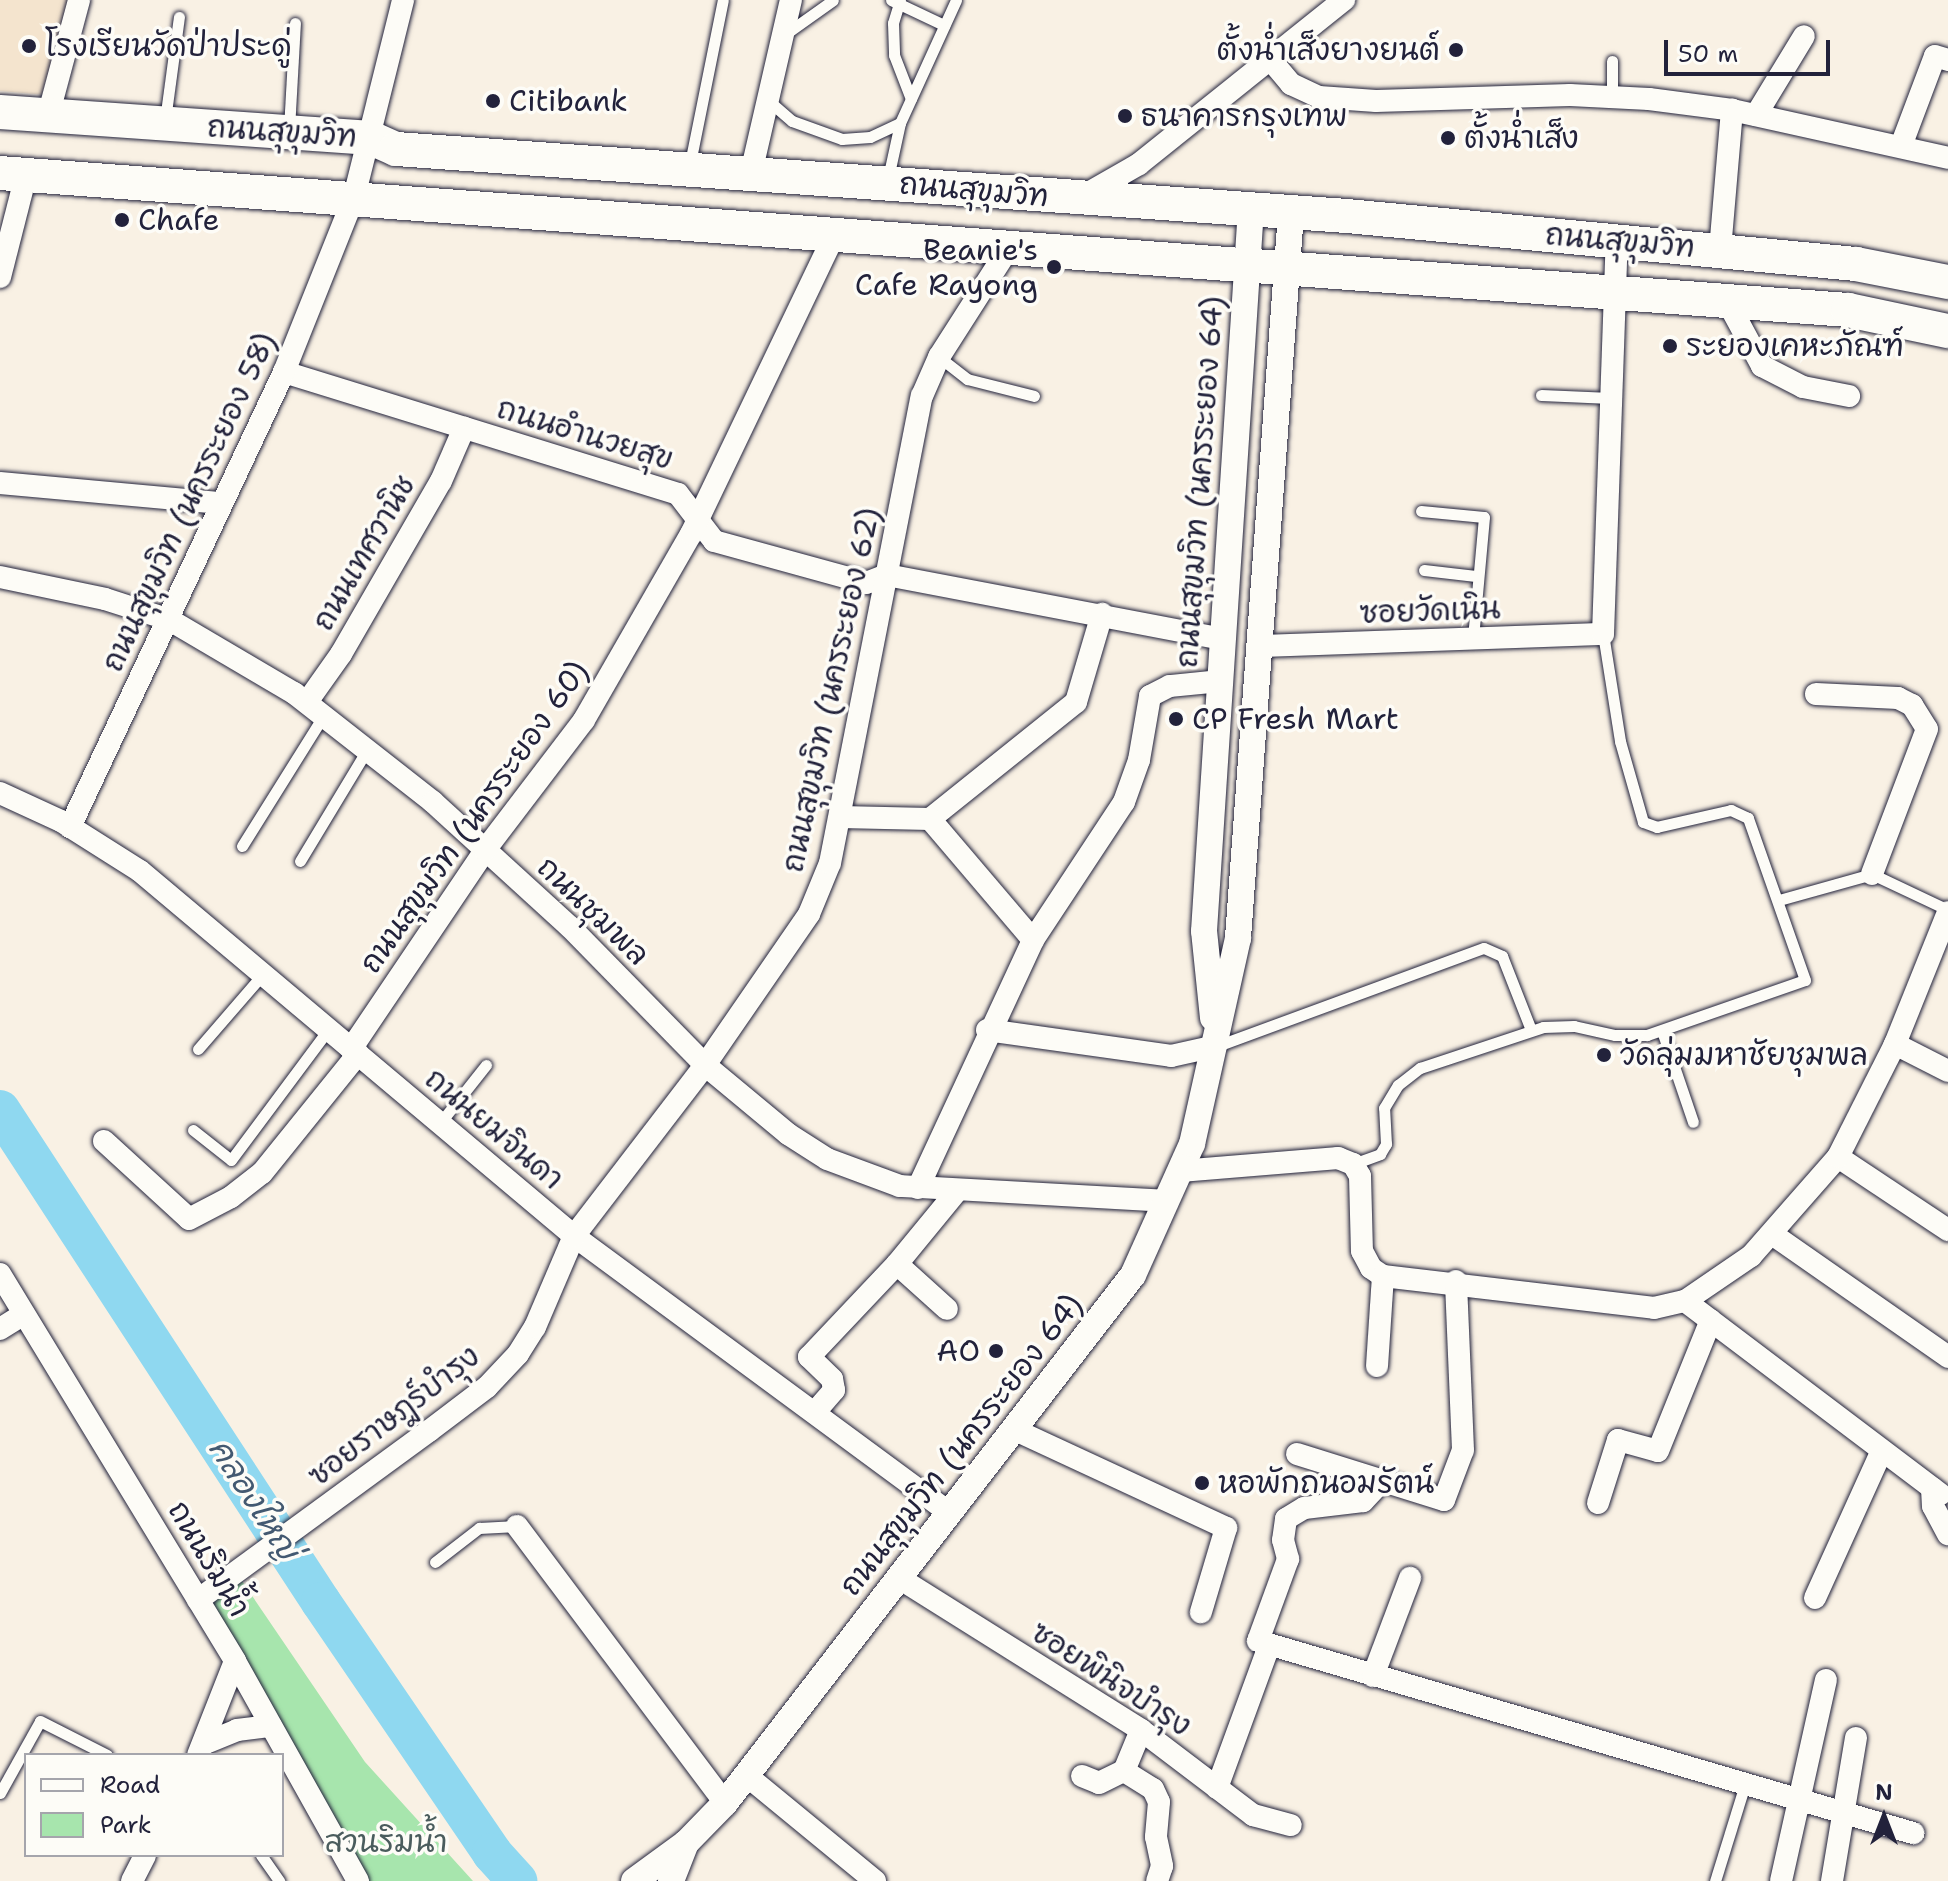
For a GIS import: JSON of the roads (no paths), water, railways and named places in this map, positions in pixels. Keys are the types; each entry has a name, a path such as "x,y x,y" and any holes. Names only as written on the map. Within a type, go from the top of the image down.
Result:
{"main road":[{"name":"ถนนสุขุมวิท","path":"0,112 371,138 396,149 1291,212 1856,264 1948,282"},
{"path":"745,226 751,173"},
{"name":"ถนนสุขุมวิท","path":"13,174 836,232 1247,267 1616,291 1848,310 1948,331"}],"street":[{"path":"48,116 79,0"},
{"name":"ถนนสุขุมวิท (นครระยอง 58)","path":"70,827 284,372 354,197 403,0"},
{"path":"751,173 770,102 791,0"},
{"path":"1079,199 1139,164 1344,0"},
{"path":"1756,115 1804,36"},
{"path":"1901,146 1935,56 1948,60"},
{"path":"1270,59 1291,84 1319,97 1612,97 1732,110 1948,158"},
{"path":"1720,250 1732,110"},
{"path":"0,277 13,174"},
{"name":"ถนนสุขุมวิท (นครระยอง 64)","path":"1216,1046 1204,931 1251,209"},
{"name":"ถนนสุขุมวิท (นครระยอง 64)","path":"637,1878 686,1843 725,1803 1133,1275 1192,1144 1238,938 1291,212"},
{"name":"ถนนสุขุมวิท (นครระยอง 60)","path":"104,1141 189,1219 240,1192 262,1173 354,1051 485,850 584,720 699,519 836,232"},
{"path":"1603,634 1617,241"},
{"name":"ถนนสุขุมวิท (นครระยอง 62)","path":"574,1236 705,1065 809,914 830,863 922,396 939,357 1008,249"},
{"path":"1727,301 1762,366 1803,387 1849,396"},
{"name":"ถนนอำนวยสุข","path":"284,372 678,494 714,541 866,583 887,575 1223,639"},
{"name":"ถนนเทศวานิช","path":"315,709 341,654 441,481 464,428"},
{"path":"0,483 221,503"},
{"name":"ถนนชุมพล","path":"0,577 105,599 170,620 253,664 367,749 485,850 570,927 705,1065 788,1134 827,1159 857,1174 918,1188 1167,1201"},
{"path":"840,817 930,819 1076,702 1102,614"},
{"name":"ซอยวัดเนิน","path":"1259,646 1603,634"},
{"path":"918,1188 987,1030 1033,940 1124,802 1139,760 1150,696 1170,686 1220,681"},
{"path":"1816,694 1898,698 1912,705 1927,729 1872,874"},
{"name":"ถนนยมจินดา","path":"0,793 70,827 140,871 574,1236 950,1513"},
{"path":"930,819 1033,940"},
{"path":"1180,1171 1338,1158 1353,1164 1360,1176 1362,1251 1371,1268 1383,1276 1456,1281 1654,1308 1685,1301 1716,1284 1772,1234 1838,1157 1895,1044 1948,911"},
{"path":"987,1030 1171,1056 1216,1046"},
{"path":"1895,1044 1948,1071"},
{"path":"1838,1157 1948,1230"},
{"path":"815,1412 834,1390 832,1379 809,1357 897,1264 957,1191"},
{"path":"1772,1234 1948,1357"},
{"name":"ซอยราษฎร์บำรุง","path":"198,1600 487,1387 518,1354 535,1327 574,1236"},
{"path":"897,1264 947,1309"},
{"name":"ถนนริมน้ำ","path":"0,1274 235,1661 358,1881"},
{"path":"1377,1366 1383,1276"},
{"path":"1297,1454 1380,1483 1444,1500 1463,1450 1456,1281"},
{"path":"1685,1301 1936,1491 1933,1506 1948,1534"},
{"path":"0,1329 24,1314"},
{"path":"1598,1503 1618,1440 1658,1451 1711,1320"},
{"path":"1013,1429 1226,1528 1201,1612"},
{"path":"1815,1598 1882,1450"},
{"path":"1380,1483 1363,1501 1304,1508 1286,1519 1283,1540 1288,1559 1258,1641 1913,1833"},
{"path":"517,1526 725,1803"},
{"name":"ซอยพินิจบำรุง","path":"899,1578 1141,1730 1253,1815 1291,1825"},
{"path":"1373,1676 1410,1578"},
{"path":"1217,1788 1269,1646"},
{"path":"200,1750 235,1661"},
{"path":"1781,1881 1796,1799 1807,1771 1826,1680"},
{"path":"200,1750 237,1730 271,1726"},
{"path":"1082,1776 1099,1783 1124,1771 1141,1730"},
{"path":"1832,1881 1856,1738"},
{"path":"1124,1771 1153,1789 1159,1802 1156,1837 1162,1866 1157,1881"},
{"path":"746,1775 875,1881"},
{"name":"ถนนสุขุมวิท (นครระยอง 64)","path":"671,1881 686,1843"},
{"path":"132,1881 144,1857"}],"lane":[{"path":"689,168 723,0"},
{"path":"784,36 833,0"},
{"path":"891,0 944,25"},
{"path":"900,0 893,23 894,55 911,99"},
{"path":"887,182 900,123 956,0"},
{"path":"164,125 179,17"},
{"path":"289,134 295,23"},
{"path":"1612,61 1612,97"},
{"path":"770,102 792,121 842,139 870,137 900,123"},
{"path":"939,357 967,379 1034,396"},
{"path":"1541,395 1611,398"},
{"path":"1421,511 1484,517 1476,576 1473,639"},
{"path":"1424,570 1476,576"},
{"path":"1353,1164 1380,1154 1386,1144 1384,1108 1408,1075 1531,1030 1574,1026 1629,1037 1662,1031 1805,980 1748,818 1731,810 1657,827 1643,822 1620,741 1603,634"},
{"path":"242,846 315,709"},
{"path":"300,861 367,749"},
{"path":"1779,900 1872,874 1948,911"},
{"path":"1216,1046 1484,948 1502,956 1531,1030"},
{"path":"198,1049 263,974"},
{"path":"193,1130 231,1160 328,1030"},
{"path":"1662,1031 1693,1122"},
{"path":"440,1123 486,1065"},
{"path":"435,1562 479,1528 517,1526"},
{"path":"0,1793 40,1721 103,1753"},
{"path":"1715,1881 1745,1784"},
{"path":"262,1857 279,1881"}],"waterway":[{"name":"คลองใหญ่","path":"0,1110 321,1602 492,1853 517,1881"}],"place":[{"name":"โรงเรียนวัดป่าประดู่","path":"29,46"},
{"name":"ตั้งน่ำเส็งยางยนต์","path":"1456,50"},
{"name":"Citibank","path":"493,101"},
{"name":"ธนาคารกรุงเทพ","path":"1125,116"},
{"name":"ตั้งน่ำเส็ง","path":"1448,138"},
{"name":"Chafe","path":"122,220"},
{"name":"Beanie's Cafe Rayong","path":"1054,267"},
{"name":"ระยองเคหะภัณฑ์","path":"1670,346"},
{"name":"CP Fresh Mart","path":"1176,719"},
{"name":"วัดลุ่มมหาชัยชุมพล","path":"1604,1055"},
{"name":"AO","path":"996,1351"},
{"name":"หอพักถนอมรัตน์","path":"1202,1483"}],"park label":[{"name":"สวนริมน้ำ","path":"386,1842"}]}
